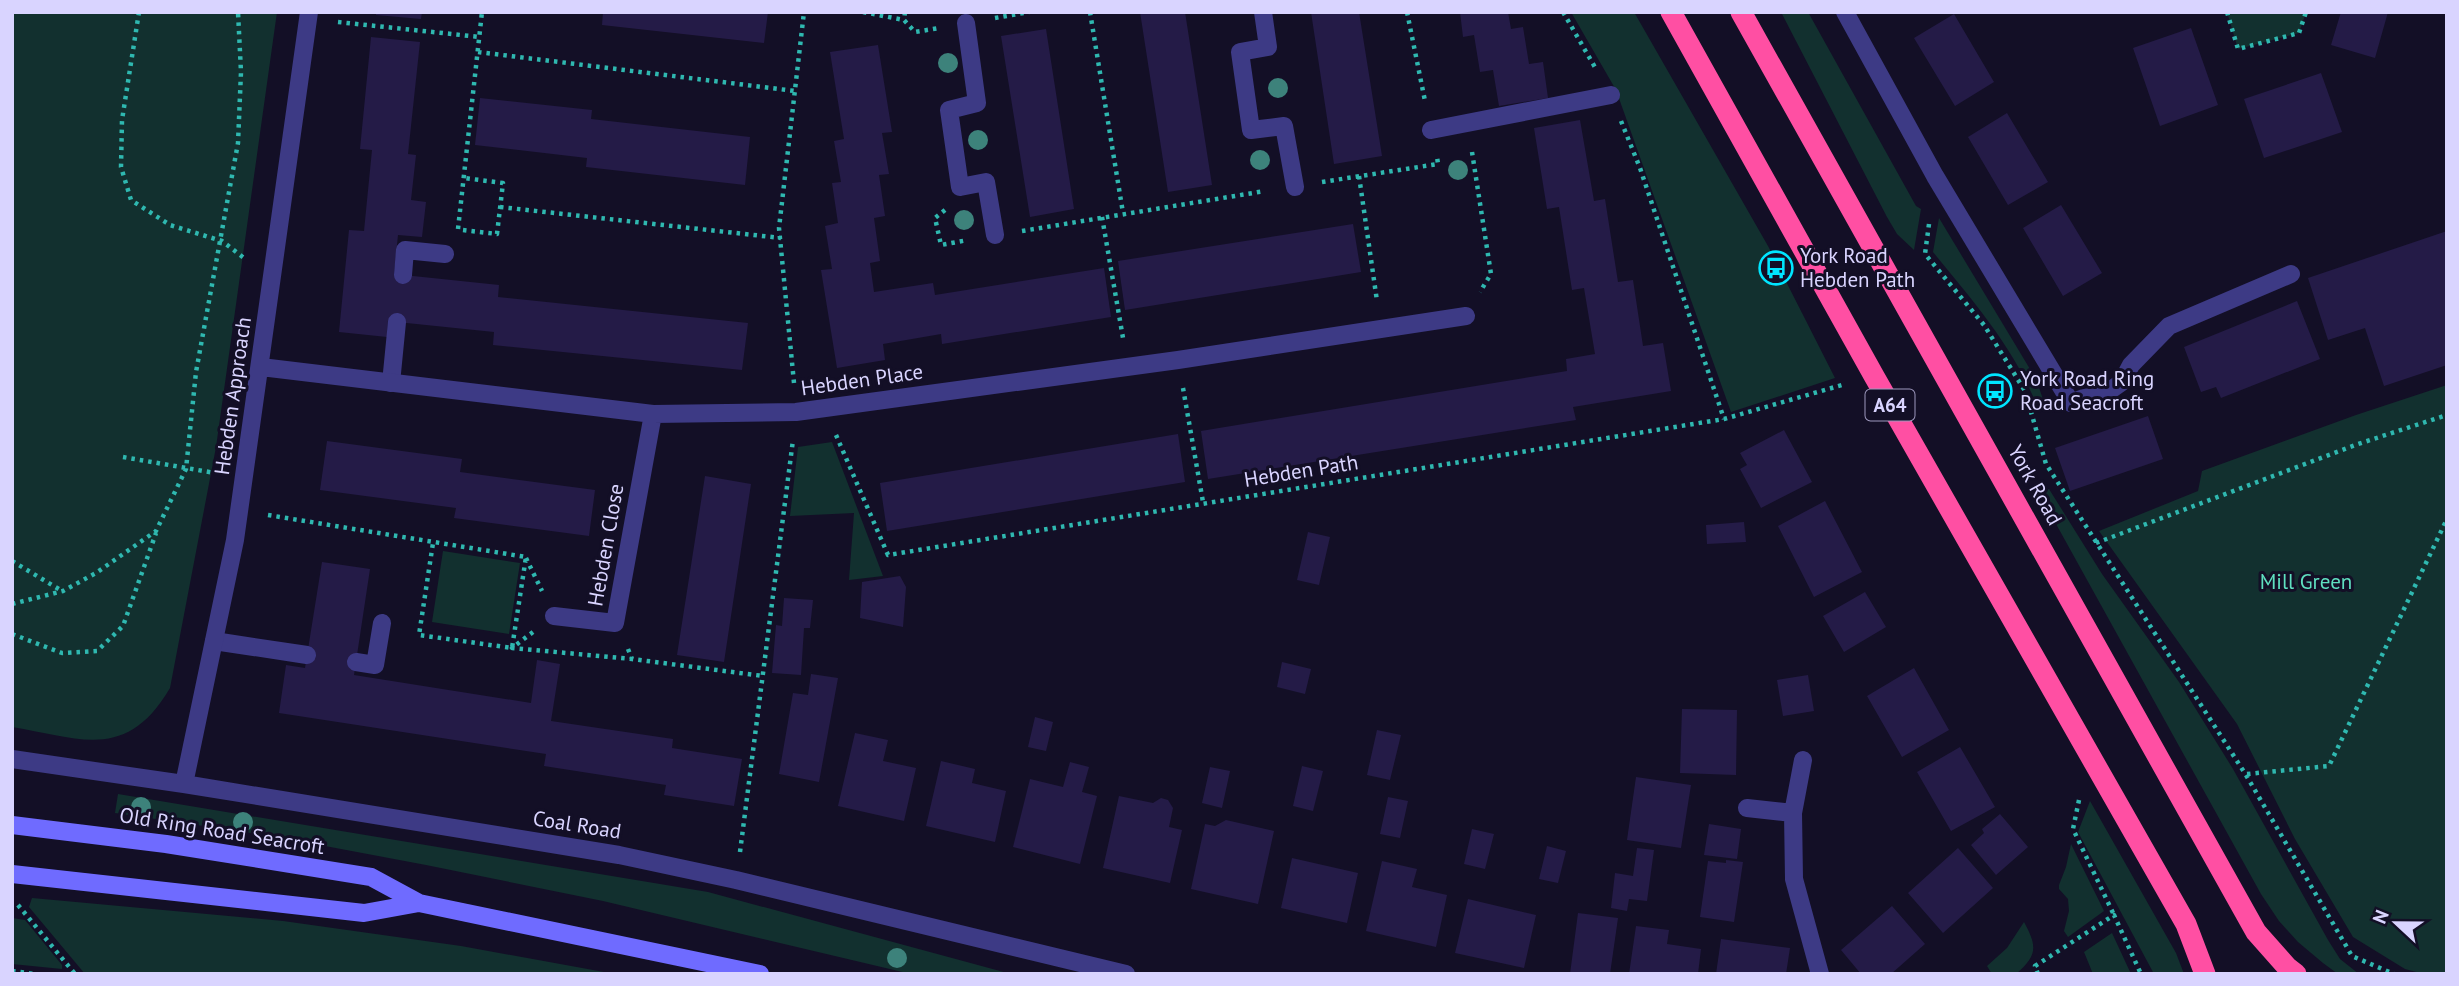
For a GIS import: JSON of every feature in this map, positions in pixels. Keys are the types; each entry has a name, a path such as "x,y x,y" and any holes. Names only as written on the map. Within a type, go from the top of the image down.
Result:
{"highway":[{"name":"A64","path":"1671,12 1874,376 2186,924 2205,974"},
{"name":"York Road","path":"1741,12 2256,932 2296,974"}],"main road":[{"name":"Old Ring Road Seacroft","path":"12,824 166,844 371,877 419,903 760,974"},
{"name":"Old Ring Road Seacroft","path":"12,874 363,913 419,903"}],"street":[{"path":"1263,12 1268,47 1240,52 1251,130 1284,126 1295,187"},
{"path":"1845,12 1936,176 2071,403 2105,394 2122,382 2131,365 2169,326 2291,274"},
{"name":"Hebden Approach","path":"184,784 245,476 308,15"},
{"path":"966,23 977,103 949,110 960,187 986,182 995,235"},
{"path":"1432,130 1611,95"},
{"path":"403,275 405,250 445,254"},
{"name":"Hebden Place","path":"261,367 653,414 796,412 1178,360 1466,316"},
{"path":"391,383 397,322"},
{"name":"Hebden Close","path":"554,616 615,623 653,414"},
{"path":"356,662 375,666 382,623"},
{"path":"214,641 307,655"},
{"name":"Coal Road","path":"12,759 184,784 619,855 736,880 1126,974"},
{"path":"1802,760 1793,813 1794,879 1820,974"},
{"path":"1747,808 1793,813"}],"path":[{"path":"139,12 122,120 121,167 131,200 170,225 222,241 273,280"},
{"path":"12,634 62,653 97,651 122,626 156,531 187,469 196,372 238,143 241,72 238,12"},
{"path":"445,254 454,256 482,12"},
{"path":"736,880 796,412 779,228 804,12"},
{"path":"863,12 904,20"},
{"path":"1090,12 1123,213"},
{"path":"960,187 951,206 935,218 941,245 1123,213 1438,164 1407,12"},
{"path":"1563,12 1611,95 1640,168 1724,419"},
{"path":"2227,12 2238,49 2300,33 2306,12"},
{"path":"308,15 480,37"},
{"path":"478,52 795,91"},
{"path":"1466,316 1491,274 1467,123"},
{"path":"1359,176 1381,330"},
{"path":"1936,176 1925,254 1984,325 2025,391 2046,464 2246,775 2352,956 2395,974"},
{"path":"458,229 497,234 503,183 464,178"},
{"path":"500,207 781,237"},
{"path":"1102,217 1128,367"},
{"path":"1178,360 1203,502"},
{"name":"Hebden Path","path":"824,408 888,555 1724,419 1874,376"},
{"path":"2096,543 2358,443 2447,415"},
{"path":"122,457 245,476"},
{"path":"239,511 526,557"},
{"path":"2246,775 2329,766 2447,519"},
{"path":"12,604 63,592 96,573 156,531"},
{"path":"433,543 419,635 512,648 526,557"},
{"path":"526,557 554,616"},
{"path":"12,561 63,592"},
{"path":"615,623 632,659 763,676"},
{"path":"2074,818 2073,829 2141,974"},
{"path":"12,904 20,905 75,974"},
{"path":"2038,974 2035,967 2115,915"},
{"path":"12,971 35,974"}],"green space":[{"path":"12,12 277,12 216,447 170,688 154,711 137,727 120,736 101,739 81,739 12,727"},
{"path":"1571,12 1634,12 1768,246 1835,378 1731,412 1616,90"},
{"path":"1781,12 1808,12 1916,206 1921,209 1914,250 1897,234 1887,217"},
{"path":"2227,12 2306,12 2299,33 2238,49"},
{"path":"1939,218 2036,379 2046,408 2039,411 2006,347 1933,252"},
{"name":"Mill Green","path":"2447,385 2447,974 2424,974 2405,969 2353,937 2295,839 2237,724 2099,531 2198,491 2202,471"},
{"path":"832,442 883,576 849,580 854,513 790,516 798,447"},
{"path":"2049,489 2102,574 2179,682 2233,769 2340,959 2359,974 2338,974 2323,963 2279,921 2261,894 2040,495"},
{"path":"443,551 520,563 509,634 432,622"},
{"path":"118,794 708,892 1011,974 911,974 603,901 426,865 272,836 115,813"},
{"path":"2090,801 2176,953 2184,974 2154,974 2078,832"},
{"path":"2071,844 2104,911 2068,937 2064,931 2069,911 2068,899 2059,889 2059,885"},
{"path":"32,898 283,921 461,946 615,974 85,974 29,907"},
{"path":"12,918 25,920 62,965 62,969 12,964"},
{"path":"2024,922 2033,944 2032,956 2016,974 1992,974 1987,966 2007,948"},
{"path":"2112,933 2131,974 2093,974 2084,952"}],"building":[{"path":"376,12 422,12 421,19 376,15"},
{"path":"603,12 768,12 764,43 602,25"},
{"path":"1140,12 1185,12 1212,185 1168,192"},
{"path":"1311,12 1359,12 1382,156 1334,164"},
{"path":"1460,12 1508,12 1511,29 1523,27 1529,64 1543,62 1548,98 1499,106 1493,70 1480,72 1474,35 1463,37"},
{"path":"2341,12 2388,12 2375,58 2331,45"},
{"path":"1954,14 1994,82 1955,106 1914,38"},
{"path":"2191,28 2218,105 2160,126 2133,48"},
{"path":"1046,29 1074,209 1030,217 1001,36"},
{"path":"371,37 420,42 408,154 416,155 411,200 426,202 422,237 398,235 394,274 499,285 498,297 748,323 742,370 493,345 494,332 388,321 387,337 339,332 349,230 364,231 372,150 360,149"},
{"path":"878,45 892,132 882,133 889,174 879,175 885,216 874,218 880,261 870,263 874,292 933,283 935,295 1104,268 1111,317 942,344 941,334 883,344 885,360 837,368 821,270 832,269 825,226 838,223 832,183 841,182 834,141 844,139 830,52"},
{"path":"2321,73 2342,132 2264,158 2244,99"},
{"path":"480,98 592,110 591,119 750,137 745,185 586,167 587,158 475,145"},
{"path":"2007,113 2048,182 2008,205 1968,137"},
{"path":"1580,120 1594,201 1605,199 1618,282 1633,280 1643,346 1663,343 1671,391 1573,407 1576,420 1208,479 1201,431 1567,371 1566,359 1595,354 1584,288 1572,290 1559,207 1547,209 1534,128"},
{"path":"2061,205 2102,273 2063,296 2023,228"},
{"path":"1353,224 1361,272 1125,310 1118,261"},
{"path":"2447,231 2447,365 2384,386 2365,328 2328,340 2308,278"},
{"path":"2297,301 2320,359 2221,398 2216,387 2201,392 2184,347"},
{"path":"2148,416 2163,459 2070,491 2055,448"},
{"path":"1784,430 1812,482 1761,508 1740,469 1747,465 1740,453"},
{"path":"1178,434 1185,482 887,531 880,483"},
{"path":"327,441 462,459 460,472 595,490 589,536 454,518 456,508 320,490"},
{"path":"705,476 751,484 724,662 677,655"},
{"path":"1825,501 1862,572 1814,597 1778,526"},
{"path":"1744,522 1746,542 1707,544 1706,525"},
{"path":"1308,532 1330,537 1319,585 1297,580"},
{"path":"322,562 370,569 354,675 531,703 537,660 560,664 551,721 673,739 672,748 742,759 734,806 664,795 666,785 544,766 546,754 279,713 286,665 305,668"},
{"path":"900,576 906,587 903,627 860,618 862,582"},
{"path":"1865,592 1886,627 1844,652 1823,616"},
{"path":"784,598 813,600 810,628 804,628 801,675 772,673 776,625 782,626"},
{"path":"1282,662 1311,669 1305,694 1277,687"},
{"path":"1914,668 1949,730 1902,757 1867,696"},
{"path":"811,674 838,678 819,782 779,774 793,693 808,695"},
{"path":"1808,675 1814,711 1783,716 1777,680"},
{"path":"1682,709 1737,710 1736,775 1680,773"},
{"path":"1035,717 1053,722 1046,751 1028,747"},
{"path":"1377,730 1401,735 1390,780 1367,775"},
{"path":"855,733 888,740 883,761 916,768 904,821 838,806"},
{"path":"1960,747 1995,807 1951,831 1917,772"},
{"path":"941,761 975,769 972,783 1006,791 995,842 926,826"},
{"path":"1070,762 1089,767 1082,792 1097,796 1080,864 1013,847 1030,779 1063,787"},
{"path":"1302,766 1323,771 1313,811 1293,806"},
{"path":"1210,767 1230,771 1222,808 1202,803"},
{"path":"1636,777 1691,785 1681,848 1627,840"},
{"path":"1119,796 1153,803 1161,798 1168,800 1173,808 1169,827 1182,830 1170,883 1103,868"},
{"path":"1388,797 1408,801 1400,838 1380,834"},
{"path":"2000,814 2028,847 1996,875 1971,845 1984,833 1982,829"},
{"path":"1226,820 1274,831 1258,904 1191,889 1205,824 1215,826"},
{"path":"1709,824 1741,829 1737,859 1704,855"},
{"path":"1472,829 1494,834 1485,869 1464,864"},
{"path":"1547,846 1566,851 1558,883 1539,879"},
{"path":"1637,848 1654,850 1647,901 1629,899 1627,911 1611,908 1615,873 1633,876"},
{"path":"1958,848 1993,888 1943,933 1908,893"},
{"path":"1292,858 1358,873 1347,923 1281,908"},
{"path":"1726,860 1743,862 1734,922 1700,917 1708,861 1726,863"},
{"path":"1382,861 1417,869 1412,887 1447,895 1436,947 1366,931"},
{"path":"1468,899 1536,915 1524,968 1455,953"},
{"path":"1892,906 1925,944 1891,974 1861,974 1841,950"},
{"path":"1578,913 1618,918 1610,974 1570,974"},
{"path":"1636,926 1669,930 1667,944 1701,949 1698,974 1629,974"},
{"path":"1721,939 1790,948 1786,974 1716,974"}],"place":[{"name":"York Road Hebden Path","path":"1776,268"},
{"name":"York Road Ring Road Seacroft","path":"1995,391"}]}
